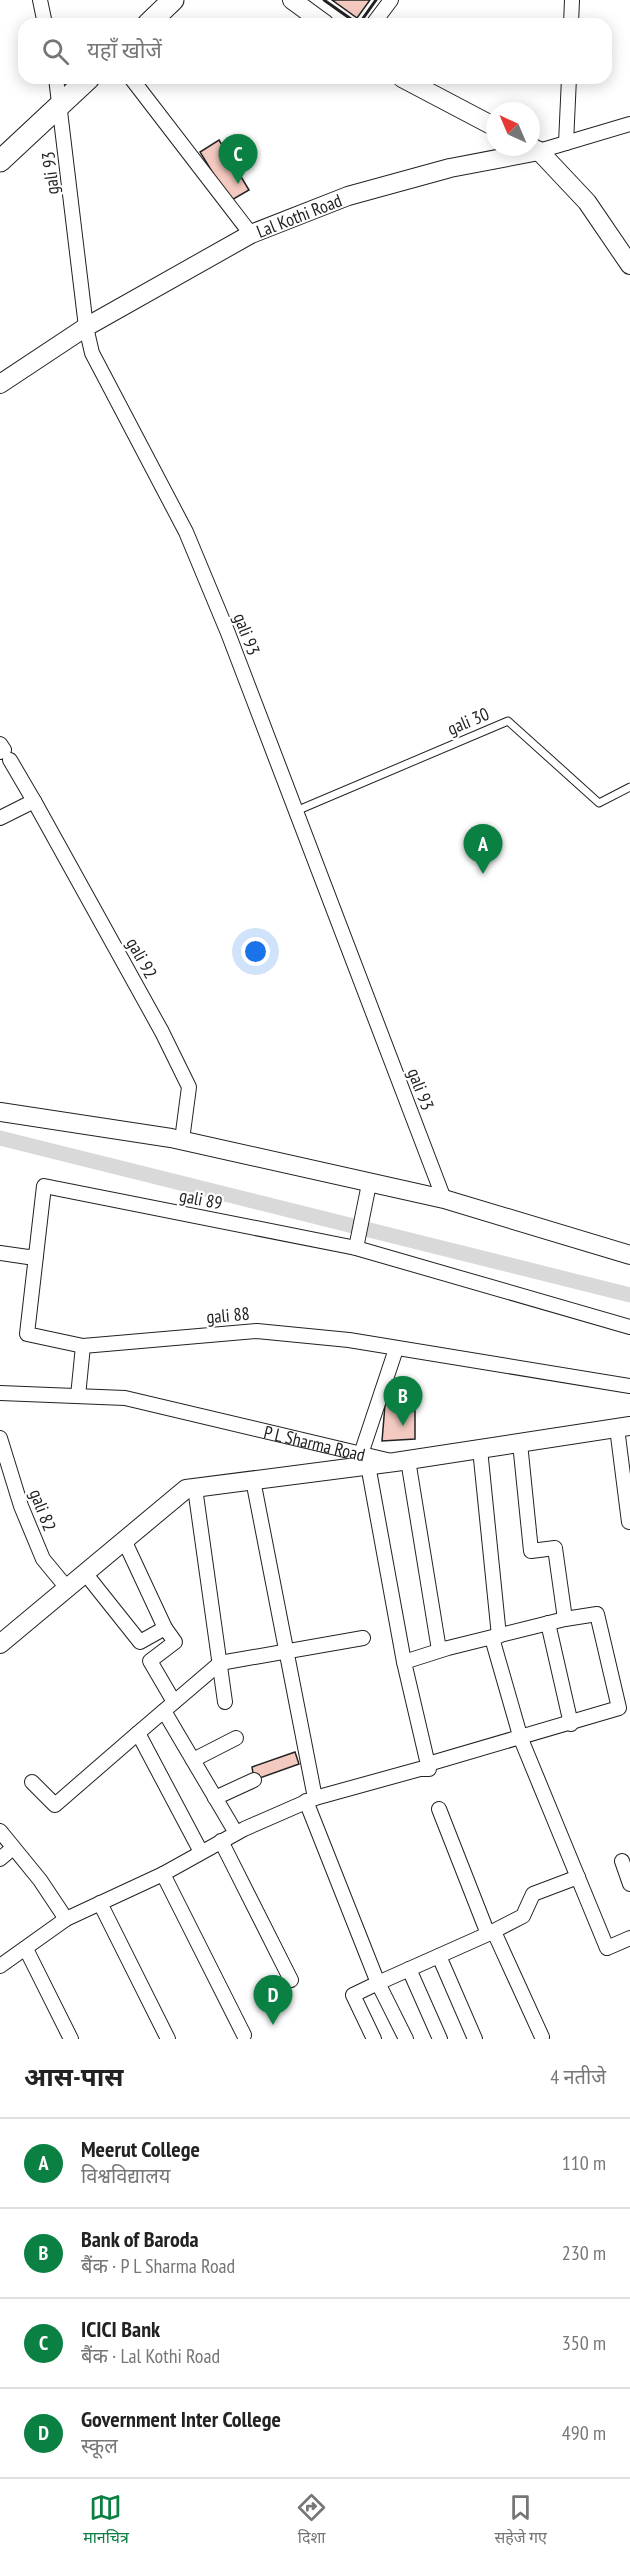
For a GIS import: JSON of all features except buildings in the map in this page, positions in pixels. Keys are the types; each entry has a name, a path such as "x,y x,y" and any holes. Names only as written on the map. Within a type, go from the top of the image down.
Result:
{"main road":[{"path":"154,18 173,0"},
{"path":"0,161 83,84"}],"street":[{"path":"40,0 44,18"},
{"path":"292,0 317,18"},
{"path":"378,18 391,0"},
{"path":"571,18 572,0"},
{"name":"gali 93","path":"57,84 86,327 92,353 186,532 296,811 444,1199"},
{"path":"135,84 251,234"},
{"path":"413,84 486,122"},
{"path":"566,143 569,84"},
{"name":"Lal Kothi Road","path":"540,148 566,143 630,124"},
{"path":"540,154 587,202 630,265"},
{"name":"Lal Kothi Road","path":"0,384 86,327 251,234 348,196 504,156"},
{"name":"gali 92","path":"3,752 34,801 162,1032 189,1087 182,1140"},
{"path":"0,818 34,801"},
{"path":"0,1111 182,1140 369,1184 444,1199 630,1255"},
{"path":"369,1184 356,1248 630,1327"},
{"name":"gali 89","path":"36,1256 44,1186 356,1248"},
{"path":"0,1253 36,1256"},
{"name":"gali 88","path":"36,1256 27,1334 83,1346 257,1331 349,1340 630,1386"},
{"path":"78,1396 83,1346"},
{"path":"0,1966 66,1918 162,1874 236,1833 311,1799 420,1769 429,1769 404,1662 365,1460 396,1349"},
{"name":"P L Sharma Road","path":"0,1393 125,1398 365,1460"},
{"path":"0,1644 186,1489 253,1480 365,1460 401,1461 624,1427 629,1522"},
{"name":"gali 82","path":"0,1438 21,1506 44,1559 67,1588"},
{"path":"520,1443 531,1551 555,1548 565,1619"},
{"path":"480,1449 495,1637 521,1739 607,1948 630,1938"},
{"path":"401,1461 439,1650"},
{"path":"253,1480 311,1799 378,1983 406,2039"},
{"path":"195,1488 225,1702"},
{"path":"124,1540 165,1628 175,1641 150,1661 193,1760 236,1833"},
{"path":"85,1574 140,1642 165,1628"},
{"path":"404,1662 439,1650 565,1619 597,1614 625,1707 521,1739 428,1764"},
{"path":"548,1623 571,1724"},
{"path":"32,1782 55,1805 220,1663 363,1638"},
{"path":"138,1734 201,1852"},
{"path":"193,1760 236,1738"},
{"path":"216,1798 254,1780"},
{"path":"439,1809 488,1934"},
{"path":"0,1831 66,1918"},
{"path":"221,1841 291,1980"},
{"path":"0,1859 14,1848"},
{"path":"622,1861 630,1884"},
{"path":"162,1874 244,2035"},
{"path":"374,2039 352,1995 523,1916 533,1894 578,1876"},
{"path":"100,1903 168,2039"},
{"path":"488,1934 495,1934 542,2037"},
{"path":"26,1949 71,2039"},
{"path":"439,1956 475,2039"},
{"path":"410,1969 440,2039"}],"lane":[{"name":"gali 30","path":"296,811 508,721 599,803 630,787"}],"waterway":[{"path":"0,1138 630,1295"}],"wall":[{"path":"324,0 350,18"},
{"path":"363,18 376,0"}],"place":[{"name":"ICICI Bank","path":"238,184"},
{"name":"Meerut College","path":"483,874"},
{"name":"Bank of Baroda","path":"403,1426"},
{"name":"Government Inter College","path":"273,2025"}]}
